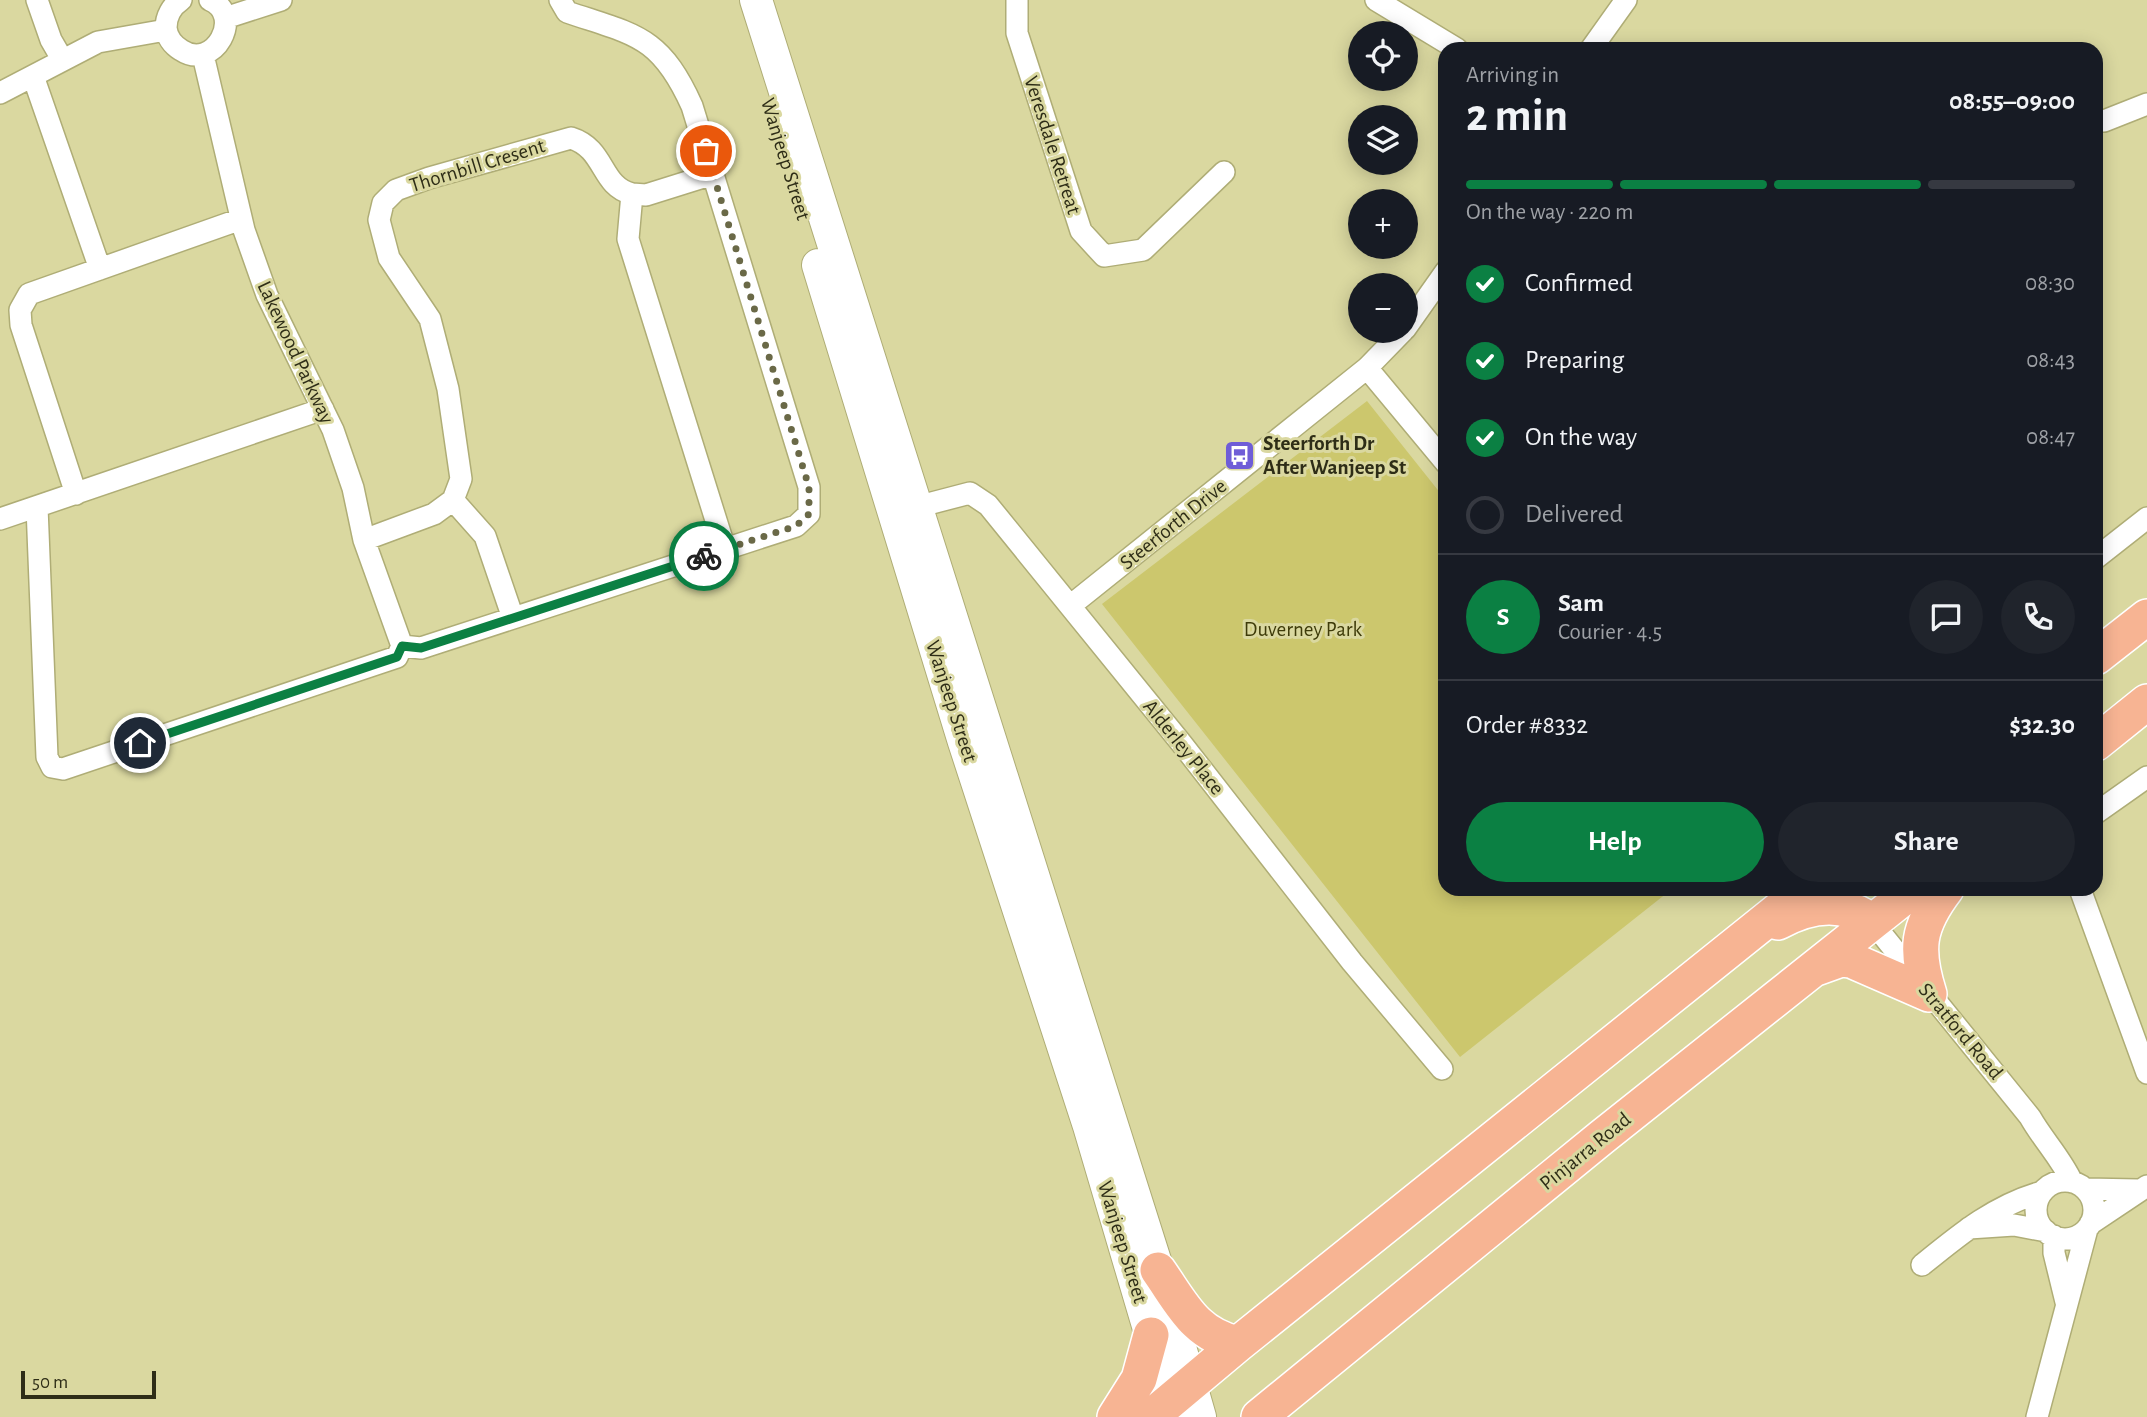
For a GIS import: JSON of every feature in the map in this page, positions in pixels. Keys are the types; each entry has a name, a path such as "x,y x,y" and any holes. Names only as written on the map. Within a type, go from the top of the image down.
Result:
{"main road":[{"name":"Wanjeep Street","path":"737,0 905,510 1100,1124 1152,1335 1177,1407"},
{"name":"Wanjeep Street","path":"756,0 905,510"},
{"path":"2103,652 2147,617"},
{"path":"2103,737 2147,702"},
{"path":"1177,1407 1238,1343 1796,896"},
{"name":"Pinjarra Road","path":"1259,1417 1814,969 1870,906 1896,896"},
{"path":"1930,995 1920,965 1920,937 1931,910 1940,896"},
{"path":"1735,944 1811,907 1852,909 1870,906"},
{"path":"1814,969 1829,961 1851,960 1930,995"},
{"name":"Wanjeep Street","path":"1100,1124 1158,1270 1177,1407"},
{"path":"1158,1270 1201,1329 1218,1339 1238,1343"},
{"path":"1115,1417 1139,1379 1152,1335"},
{"path":"1284,1417 1338,1351"}],"street":[{"path":"37,0 51,40 62,59"},
{"path":"179,0 168,13 166,30 173,45 187,54 203,55 217,47 225,34 225,18 215,2 210,0"},
{"path":"225,18 281,0"},
{"path":"37,507 47,757 52,767 63,769 397,657 402,646 421,648 796,526 809,514 809,487 692,106 678,74 656,48 627,30 567,12 560,0"},
{"name":"Veresdale Retreat","path":"1017,0 1017,33 1081,231 1104,256 1143,250 1224,172"},
{"path":"1377,0 1446,42"},
{"path":"1596,42 1626,0"},
{"path":"0,93 98,42 166,30"},
{"name":"Lakewood Parkway","path":"203,55 240,219 267,295 323,409 353,488 364,540 402,646"},
{"path":"33,76 100,269"},
{"path":"2103,121 2147,104"},
{"name":"Thornbill Cresent","path":"453,500 461,479 447,389 430,319 389,258 379,220 383,203 396,190 429,177 571,138 596,153 615,187 632,194"},
{"path":"713,174 646,195 632,194 628,239 725,549"},
{"path":"76,494 21,325 20,310 29,294 240,219"},
{"name":"Steerforth Drive","path":"1418,310 1438,282"},
{"name":"Steerforth Drive","path":"1070,606 1367,368 1391,343"},
{"path":"1367,368 1438,453"},
{"path":"0,519 323,409"},
{"name":"Alderley Place","path":"905,510 960,494 979,496 1070,606 1352,962 1442,1069"},
{"path":"364,540 434,514 453,500 485,536 513,618"},
{"path":"2103,553 2147,518"},
{"path":"2103,808 2147,777"},
{"path":"2083,896 2146,1062"},
{"name":"Stratford Road","path":"1870,906 1930,995 2030,1117 2044,1143 2079,1186"},
{"name":"Stratford Road","path":"2044,1143 2045,1189"},
{"path":"2037,1417 2094,1210 2079,1186"},
{"path":"1922,1265 1967,1228 2001,1207 2045,1189 2079,1186 2143,1188"},
{"path":"1967,1228 2014,1225 2071,1238 2143,1188"},
{"path":"2045,1189 2038,1199 2037,1217 2050,1234 2067,1304"}],"green space":[{"name":"Duverney Park","path":"1367,401 1438,490 1438,896 1663,896 1460,1057 1102,604"}],"way so far":[{"path":"704,556 796,526 809,514 809,487 706,151"}],"place":[{"name":"Steerforth Dr After Wanjeep St","path":"1240,455"}],"route":[{"path":"140,743 397,657 402,646 421,648 704,556"}]}
